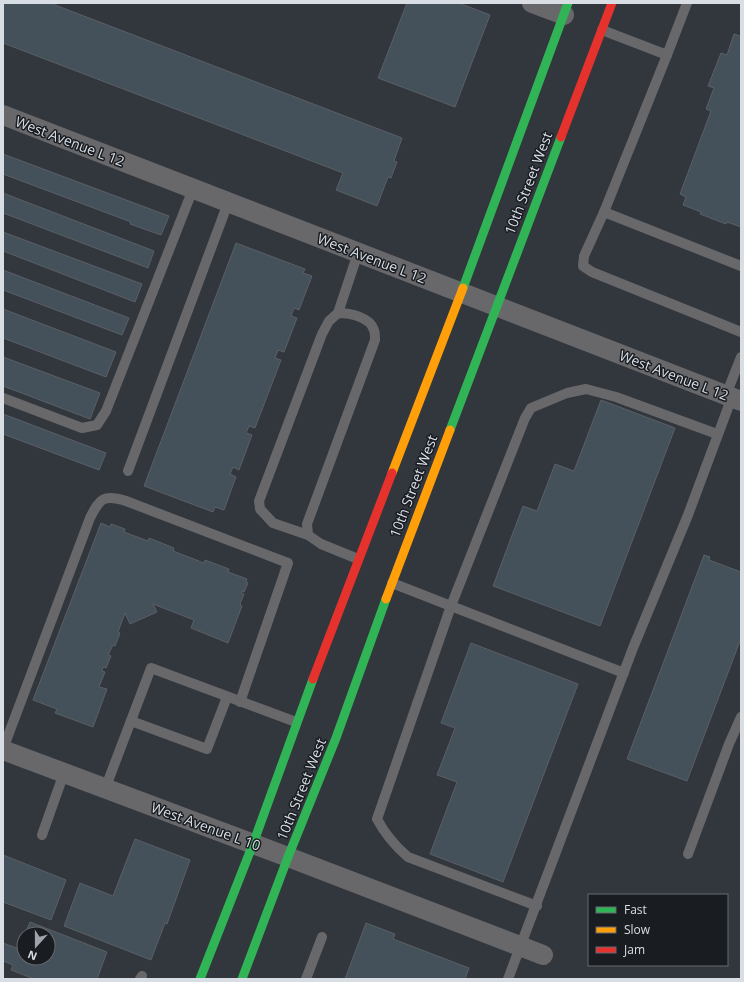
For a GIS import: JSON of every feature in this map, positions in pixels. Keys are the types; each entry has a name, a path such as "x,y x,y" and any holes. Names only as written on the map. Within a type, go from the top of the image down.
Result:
{"main road":[{"name":"10th Street West","path":"242,979 288,857 336,738 392,583 496,306 612,3"},
{"name":"10th Street West","path":"200,979 253,844 296,722 461,292 566,9"}],"street":[{"path":"532,3 566,9"},
{"name":"West Avenue L 12","path":"3,115 733,398"},
{"name":"West Avenue L 10","path":"3,749 543,955"}],"lane":[{"path":"687,3 604,212 584,256 583,266 592,272 741,332"},
{"path":"602,30 667,55"},
{"path":"3,398 82,428 97,425 106,411 192,189"},
{"path":"128,471 228,203"},
{"path":"604,212 741,266"},
{"path":"358,253 338,313 330,321 322,334 259,501 260,509 274,523 308,534 321,544 358,559"},
{"path":"308,534 308,524 375,340 374,330 366,320 353,314 338,313"},
{"path":"508,979 537,906 624,673 688,515 717,434 733,398 741,357"},
{"path":"537,906 408,857 397,848 384,832 377,819 450,606 525,418 531,408 567,393 586,389 616,397 717,434"},
{"path":"3,749 90,518 96,506 104,499 114,497 288,562 240,702"},
{"path":"392,583 624,673"},
{"path":"105,789 150,668 296,722"},
{"path":"131,721 207,748 227,697"},
{"path":"688,854 729,744 741,717"},
{"path":"42,835 64,773"},
{"path":"306,979 322,937"}],"building":[{"path":"3,3 50,3 402,138 394,161 397,162 391,178 388,177 377,206 336,190 343,173 3,43"},
{"path":"407,3 459,3 490,15 455,107 378,78"},
{"path":"741,32 741,227 727,222 726,224 700,214 701,212 683,205 686,197 680,194 711,111 706,109 714,88 708,86 721,53 727,55 734,34 740,36"},
{"path":"3,154 169,216 161,235 130,224 131,222 3,174"},
{"path":"3,193 154,251 148,268 3,213"},
{"path":"3,232 142,284 135,302 3,251"},
{"path":"236,243 305,269 303,273 312,276 299,310 294,308 291,316 297,318 284,352 278,350 275,358 281,360 255,428 249,426 246,433 252,435 239,470 233,467 230,474 236,477 224,510 215,507 213,512 144,486"},
{"path":"3,270 129,318 122,335 3,290"},
{"path":"3,309 116,352 106,377 3,338"},
{"path":"3,357 100,393 90,419 3,386"},
{"path":"601,400 675,428 600,626 493,586 523,506 537,511 555,464 574,471"},
{"path":"3,414 106,453 99,470 3,434"},
{"path":"101,523 110,527 111,524 125,529 124,532 148,541 149,538 174,548 173,551 204,563 205,560 229,569 228,572 247,579 246,582 248,583 244,592 242,591 241,593 244,594 240,604 242,606 228,643 191,628 194,620 153,604 157,612 130,624 125,613 115,646 113,645 108,655 111,656 106,668 103,667 102,671 105,672 99,687 107,689 93,727 55,713 57,709 33,700"},
{"path":"704,555 710,557 709,560 741,572 741,641 687,781 627,759"},
{"path":"471,643 578,684 503,882 430,854 457,782 437,775 455,728 441,723"},
{"path":"135,839 190,860 167,924 165,923 151,960 64,926 80,883 113,896"},
{"path":"3,855 66,880 51,920 3,902"},
{"path":"30,922 40,926 28,926"},
{"path":"366,923 395,934 393,939 469,968 465,979 345,979"},
{"path":"56,932 107,952 97,979 34,979 11,970 13,965 3,961 3,943 16,948 16,966 56,966"}],"traffic: fast":[{"path":"463,288 568,3"},
{"path":"450,430 561,137"},
{"path":"242,979 288,857 336,738 386,599"},
{"path":"200,979 253,844 313,679"}],"traffic: slow":[{"path":"392,473 463,288"},
{"path":"386,599 450,430"}],"traffic: jam":[{"path":"561,137 612,3"},
{"path":"313,679 392,473"}]}
